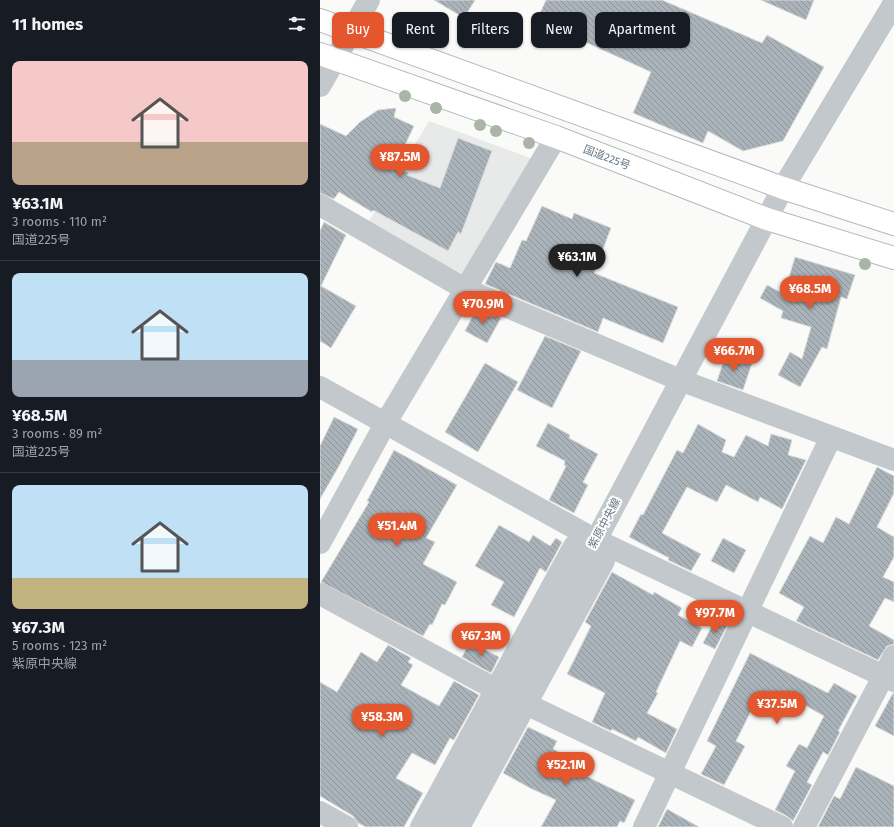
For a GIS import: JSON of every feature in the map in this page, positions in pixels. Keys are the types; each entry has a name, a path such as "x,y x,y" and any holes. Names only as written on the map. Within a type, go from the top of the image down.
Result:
{"highway":[{"path":"320,20 332,24"},
{"path":"384,43 783,188 894,224"},
{"name":"国道225号","path":"328,56 556,137 767,219 894,258"}],"street":[{"path":"362,12 369,0"},
{"name":"紫原中央線","path":"441,827 596,540 783,188 894,3"},
{"path":"320,86 328,56 336,48"},
{"path":"320,543 386,424 556,137"},
{"path":"320,205 465,289 680,380 894,460"},
{"path":"320,387 596,540 889,679"},
{"path":"644,827 832,437"},
{"path":"421,827 575,545 596,540"},
{"path":"459,827 604,561 596,540"},
{"path":"320,594 495,689 782,827"},
{"path":"804,827 889,679 894,656"},
{"path":"320,812 347,827"}],"shaded area":[{"path":"429,121 536,160 470,272 457,277 366,226"}],"building":[{"path":"434,0 475,0 468,12 457,12 457,14"},
{"path":"546,0 662,0 690,12 595,12 595,46 587,43 587,12 541,12"},
{"path":"761,0 814,0 806,20"},
{"path":"690,12 762,43 767,35 824,67 783,141 743,151 708,131 703,143 633,113 651,72 598,48 690,48"},
{"path":"396,108 394,117 414,126 395,166 409,173 407,175 440,188 458,138 492,151 461,234 458,232 448,251 373,210 372,212 339,192 334,199 320,193 320,124 346,136 360,122 378,110"},
{"path":"542,206 572,219 574,213 611,228 594,273 678,307 663,343 603,318 598,332 485,284 496,262 510,268 522,240 526,241"},
{"path":"324,222 346,235 321,286 356,306 331,348 320,341 320,231"},
{"path":"795,257 855,275 847,299 841,297 827,349 822,347 800,387 778,375 790,352 802,359 811,327 781,318 783,311 760,298 767,285 784,294"},
{"path":"477,308 501,318 487,343 465,331"},
{"path":"545,336 581,351 552,408 517,390"},
{"path":"726,354 752,363 743,390 717,381"},
{"path":"485,363 518,382 478,452 445,432"},
{"path":"334,417 358,429 320,499 320,446"},
{"path":"548,423 570,435 569,438 598,454 583,482 588,485 574,513 549,500 566,466 564,465 565,461 536,446"},
{"path":"698,424 726,440 722,452 734,457 746,435 768,446 771,434 792,440 788,455 806,460 782,509 760,497 758,502 726,485 717,502 687,487 662,533 701,554 691,571 668,560 669,558 629,537 641,514 643,515 677,450 683,453"},
{"path":"394,450 457,485 426,538 435,542 423,564 457,582 445,605 442,604 432,625 430,624 423,636 321,582 369,502 367,501"},
{"path":"877,467 894,476 894,493 877,527 894,537 894,557 883,577 894,582 894,602 885,598 869,626 894,640 894,644 887,646 878,660 796,621 804,607 779,593 810,536 823,543 836,517 849,524"},
{"path":"499,525 529,542 533,535 550,546 556,538 562,542 546,572 540,568 514,617 491,605 504,582 475,566"},
{"path":"723,538 746,550 734,573 711,561"},
{"path":"612,572 653,595 654,592 682,608 678,615 702,628 692,647 680,641 656,692 658,693 647,713 677,729 666,753 638,737 636,741 612,729 611,731 592,722 605,693 567,674 591,626 585,622"},
{"path":"715,620 727,626 715,649 703,643"},
{"path":"470,642 499,657 491,673 462,657"},
{"path":"388,645 411,658 408,662 413,665 401,685 439,706 454,681 479,695 454,740 450,738 435,765 412,753 396,778 423,793 404,827 366,827 358,823 353,816 320,796 320,682 337,692 361,652 377,662"},
{"path":"750,653 828,693 834,683 857,696 838,731 840,732 828,755 823,752 807,782 812,785 793,821 775,810 795,771 786,766 799,744 807,748 824,716 794,699 788,710 759,695 736,741 745,746 724,785 701,774 716,746 707,741"},
{"path":"894,693 894,736 875,726"},
{"path":"528,727 557,741 553,749 590,769 586,776 635,800 624,823 620,821 617,827 541,827 556,800 503,773"},
{"path":"856,767 894,786 894,827 818,827 834,796 840,799"},
{"path":"667,809 699,827 658,827"}]}
